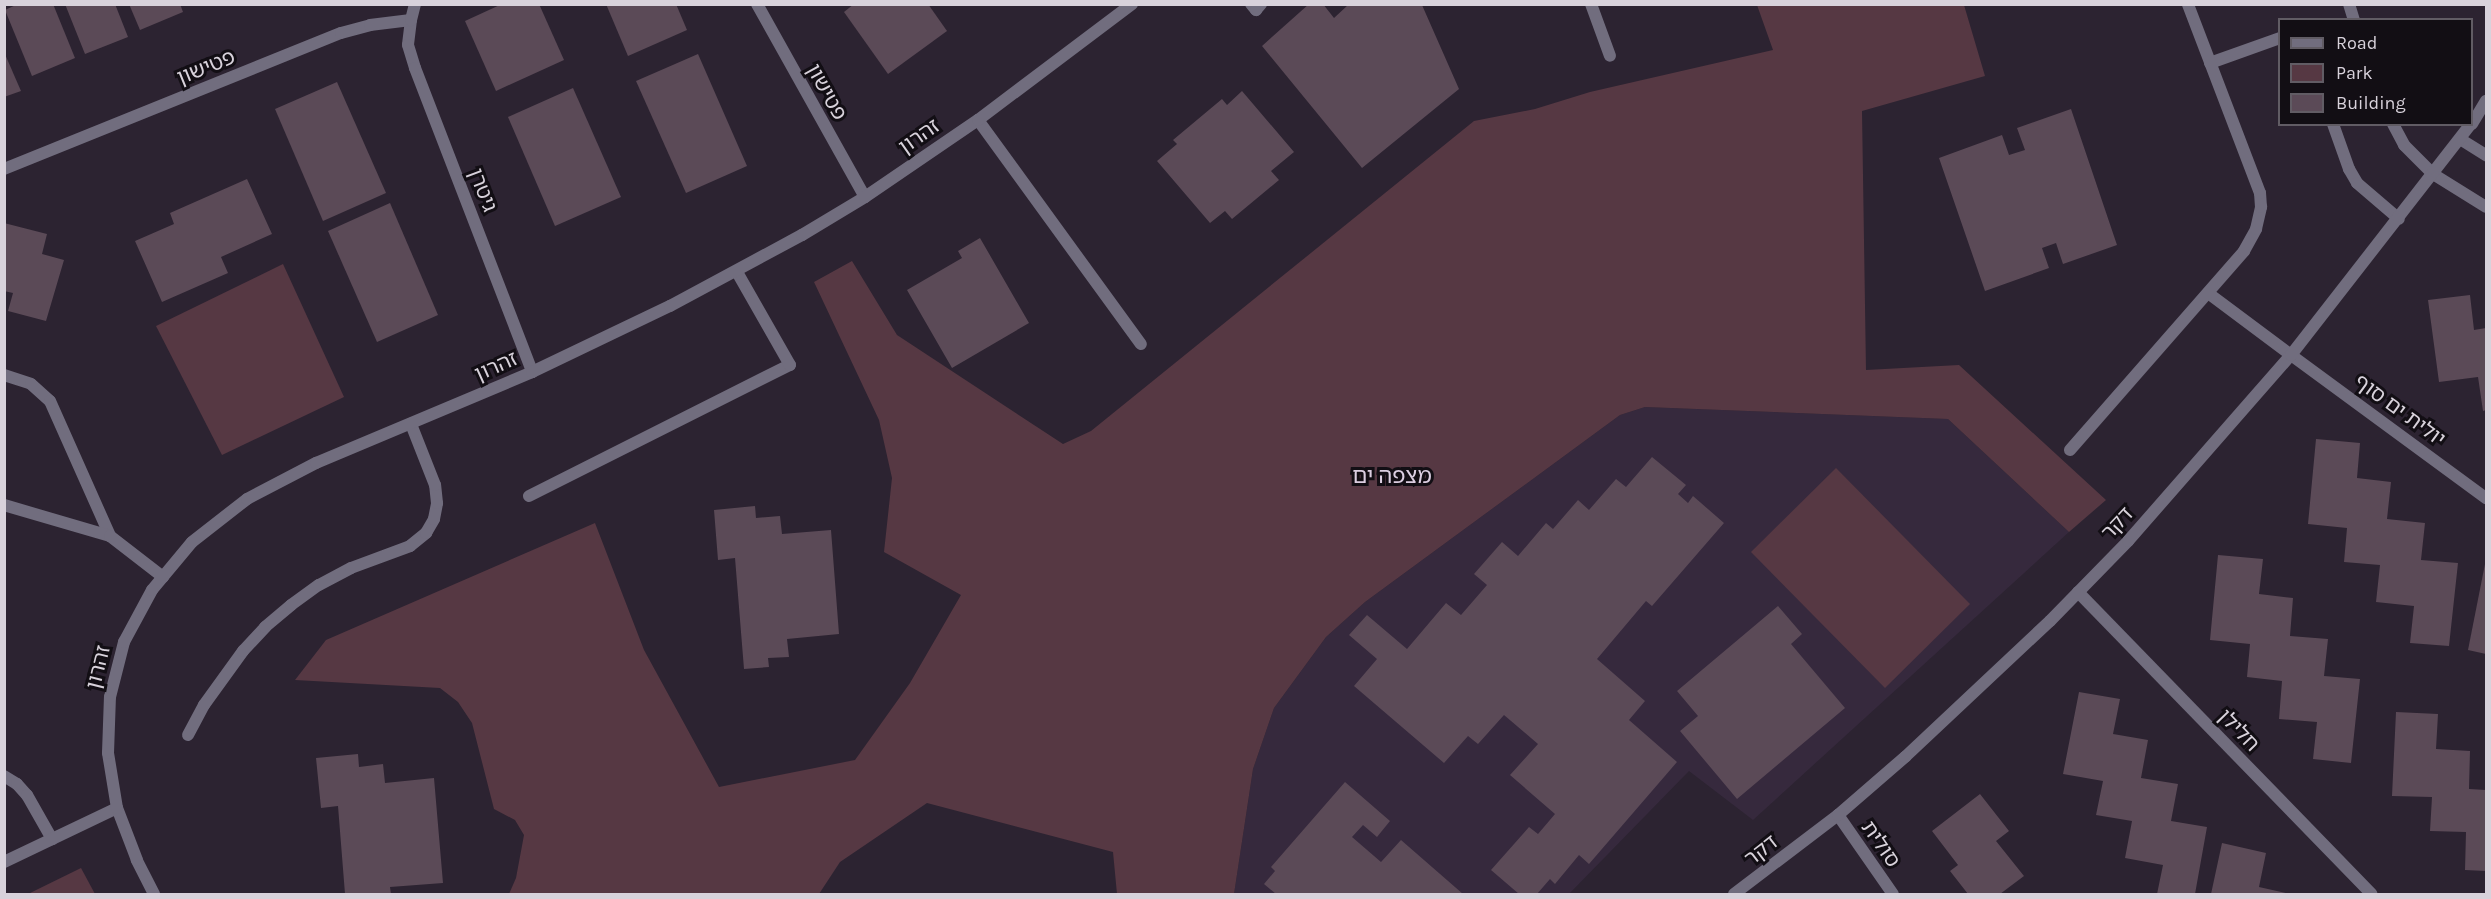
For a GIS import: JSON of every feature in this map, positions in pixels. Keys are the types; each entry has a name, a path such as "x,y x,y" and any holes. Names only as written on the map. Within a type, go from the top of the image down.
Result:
{"street":[{"path":"411,20 415,4"},
{"name":"פטישון","path":"757,4 865,197"},
{"name":"זהרון","path":"154,894 137,860 117,808 108,753 110,697 124,642 152,590 192,542 247,499 316,463 532,372 737,272 865,197 978,120 1132,4"},
{"path":"1251,4 1256,10 1261,4"},
{"path":"1591,4 1610,56"},
{"path":"2070,450 2244,251 2256,229 2260,207 2259,194 2188,4"},
{"name":"פטישון","path":"4,169 341,33 370,25 411,20"},
{"name":"גיטרן","path":"411,20 408,45 415,68 532,372"},
{"path":"2210,63 2278,39"},
{"name":"דקר","path":"2473,121 2487,101"},
{"path":"978,120 1141,344"},
{"path":"2334,126 2349,169 2357,183 2399,219"},
{"path":"2394,126 2404,145 2433,174 2487,207"},
{"name":"דקר","path":"1734,894 1838,815 1976,693 2078,592 2209,451 2291,355 2470,126"},
{"path":"2460,139 2487,156"},
{"path":"529,496 790,365 737,272"},
{"name":"יולית ים סוף","path":"2208,293 2487,498"},
{"path":"4,375 31,384 50,401 110,536"},
{"path":"188,735 223,677 274,619 319,585 351,568 410,546 426,533 434,519 437,503 435,485 411,424"},
{"path":"4,505 110,536 163,577"},
{"name":"חלילן","path":"2078,592 2372,894"},
{"path":"4,776 17,784 27,795 52,839"},
{"path":"4,862 117,808"},
{"name":"סולית","path":"1838,815 1893,894"}],"shaded area":[{"path":"1645,407 1948,419 2069,532 1753,820 1689,771 1569,894 1234,894 1253,769 1274,708 1326,637 1365,602 1620,415"}],"green space":[{"path":"1757,5 1964,5 1985,76 1862,111 1866,370 1959,365 2106,500 2069,532 1948,419 1645,407 1620,415 1365,602 1326,637 1274,708 1253,769 1234,894 1117,894 1113,852 927,803 840,862 819,894 509,894 516,878 524,835 515,820 494,809 472,723 458,702 440,688 295,680 326,640 595,523 644,650 719,787 855,760 910,683 961,595 884,552 892,478 879,420 814,282 852,261 897,335 1063,444 1091,431 1474,121 1535,109 1590,92 1773,50"},
{"path":"283,264 344,397 222,455 156,326"},
{"path":"1836,468 1970,604 1885,688 1751,552"},
{"path":"81,868 95,894 28,894"}],"building":[{"path":"18,4 53,4 75,58 32,76 5,10"},
{"path":"65,4 115,4 128,37 85,54"},
{"path":"129,4 180,4 183,12 140,30"},
{"path":"502,4 539,4 564,60 496,91 465,21"},
{"path":"606,4 676,4 687,30 628,56"},
{"path":"854,4 928,4 947,31 888,74 844,12"},
{"path":"1309,4 1323,4 1334,18 1348,5 1422,5 1459,89 1362,168 1262,46"},
{"path":"4,52 21,91 4,97"},
{"path":"698,54 747,166 686,193 636,81"},
{"path":"337,82 386,193 323,221 275,109"},
{"path":"573,88 621,197 555,226 508,117"},
{"path":"1242,91 1294,152 1271,171 1279,180 1232,219 1225,211 1210,223 1157,161 1177,144 1173,140 1222,99 1227,105"},
{"path":"2071,109 2117,245 2063,264 2056,243 2042,248 2049,268 1985,291 1939,158 2002,135 2009,155 2025,150 2017,128"},
{"path":"247,179 272,234 221,257 228,273 162,302 135,241 174,224 170,213"},
{"path":"390,203 438,315 377,342 328,231"},
{"path":"4,223 47,234 42,254 64,260 46,321 8,311 13,293 4,291"},
{"path":"980,238 1029,323 952,368 907,290 962,258 958,251"},
{"path":"2470,295 2474,330 2486,328 2486,410 2483,411 2478,377 2439,382 2428,300"},
{"path":"2316,439 2360,443 2357,478 2391,482 2387,519 2425,523 2421,560 2458,563 2449,646 2410,643 2414,606 2376,602 2380,565 2344,562 2347,528 2308,524"},
{"path":"1652,457 1686,485 1678,494 1688,503 1693,496 1724,523 1652,606 1646,601 1597,659 1645,701 1629,720 1677,762 1589,864 1579,855 1555,884 1550,879 1537,894 1519,894 1491,870 1529,827 1538,834 1555,814 1510,775 1538,744 1504,715 1478,744 1468,736 1444,763 1354,686 1377,659 1349,635 1367,615 1407,649 1446,603 1461,615 1487,585 1474,574 1502,542 1518,556 1546,523 1553,529 1578,500 1589,510 1616,479 1626,487"},
{"path":"755,506 756,518 780,516 782,534 831,530 839,634 787,639 789,657 768,658 769,667 744,669 735,558 718,560 714,510"},
{"path":"2218,555 2263,559 2259,594 2293,598 2290,636 2328,639 2324,676 2360,679 2351,763 2313,759 2317,722 2279,719 2282,681 2247,677 2250,644 2210,640"},
{"path":"2486,564 2486,654 2468,650"},
{"path":"1778,606 1802,634 1791,644 1845,708 1737,799 1680,731 1698,716 1677,691"},
{"path":"2079,692 2120,699 2113,734 2148,740 2141,778 2178,784 2171,821 2207,827 2195,894 2157,894 2163,865 2125,858 2132,821 2096,815 2103,781 2063,774"},
{"path":"2396,712 2438,714 2436,749 2470,751 2469,789 2486,790 2486,871 2465,870 2466,832 2430,831 2432,797 2392,796"},
{"path":"358,754 359,767 383,764 385,783 434,778 443,883 390,887 391,894 345,894 338,806 321,808 316,758"},
{"path":"1345,782 1390,821 1377,837 1363,825 1352,837 1381,862 1401,840 1463,894 1276,894 1264,884 1275,871 1271,867"},
{"path":"1980,794 2009,831 1996,841 2024,876 2000,894 1968,894 1950,871 1958,865 1932,831"},
{"path":"2222,843 2266,853 2259,887 2290,894 2211,894"}],"district":[{"name":"מצפה ים","path":"1392,477"}]}
